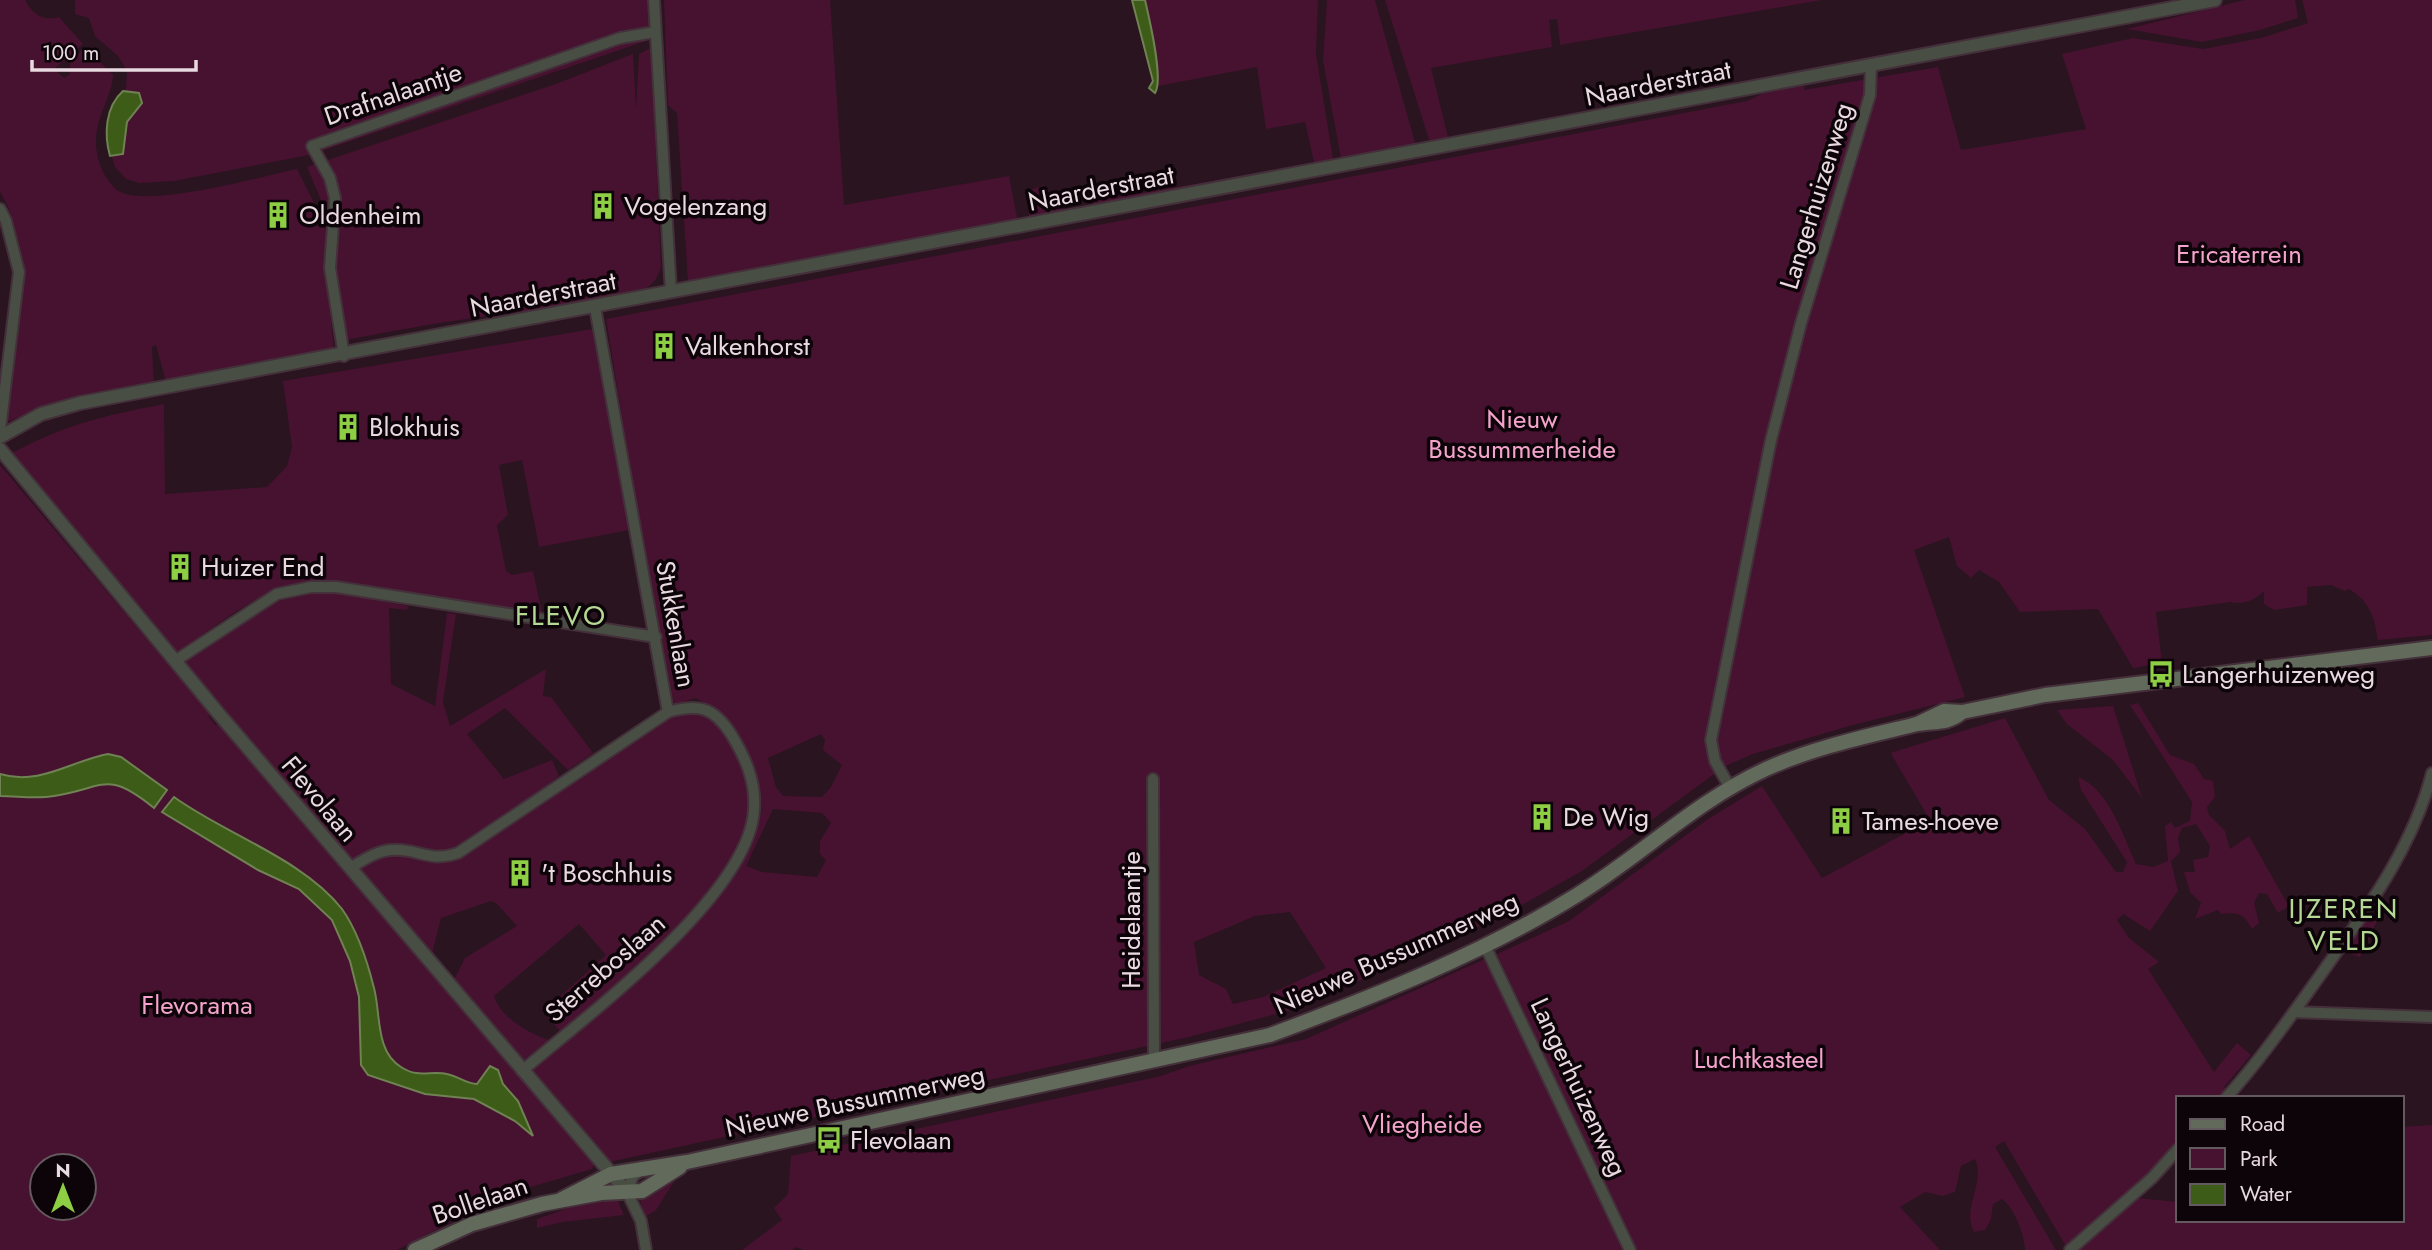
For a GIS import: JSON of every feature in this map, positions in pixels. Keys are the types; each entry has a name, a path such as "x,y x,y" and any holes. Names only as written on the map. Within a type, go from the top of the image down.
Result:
{"main road":[{"name":"Nieuwe Bussummerweg","path":"611,1174 687,1162 1270,1035 1350,1005 1482,946 1580,893 1729,786 1779,763 1918,724 1944,722 1962,712 2045,695 2432,648"},
{"name":"Nieuwe Bussummerweg","path":"627,1192 642,1191 687,1162"},
{"name":"Bollelaan","path":"562,1199 611,1174"},
{"name":"Bollelaan","path":"415,1250 472,1224 562,1199 627,1192"}],"street":[{"path":"654,0 671,292"},
{"name":"Naarderstraat","path":"0,437 41,414 80,403 344,356 2215,0"},
{"name":"Drafnalaantje","path":"344,356 330,268 335,198 330,177 312,146 589,49 656,32"},
{"name":"Langerhuizenweg","path":"1729,786 1715,761 1711,740 1720,693 1771,440 1801,323 1870,96 1871,66"},
{"path":"0,209 6,221 19,272 0,430"},
{"name":"Stukkenlaan","path":"350,869 370,856 390,850 441,859 458,853 668,712 595,307"},
{"name":"Flevolaan","path":"0,449 175,662 627,1192 641,1221 646,1250"},
{"path":"175,662 277,594 311,587 336,587 656,637"},
{"name":"Sterreboslaan","path":"522,1071 697,916 734,866 750,831 754,791 746,758 724,724 706,709 692,706 668,712"},
{"path":"2228,1096 2294,1012 2375,897 2402,850 2432,774"},
{"name":"Heidelaantje","path":"1153,779 1154,1062"},
{"name":"Langerhuizenweg","path":"1482,946 1489,954 1557,1090 1630,1250"},
{"path":"2294,1012 2432,1017"},
{"path":"2070,1250 2152,1178 2176,1151"},
{"path":"627,1192 633,1176 640,1171"},
{"path":"601,1193 611,1174"}],"green space":[{"path":"0,0 25,0 39,16 59,17 83,44 54,69 64,78 70,74 70,61 86,47 113,75 96,141 101,168 117,190 131,195 177,194 297,169 323,221 327,237 325,265 334,349 166,382 156,345 152,347 154,385 51,405 7,422 16,349 18,266 12,218 0,192"},
{"path":"75,0 654,0 655,38 309,155 174,181 139,183 126,179 115,167 110,150 117,105 126,89 127,71 118,56 95,36 89,18 75,14"},
{"path":"664,0 830,0 844,205 1009,176 1018,222 688,282 677,113 668,105"},
{"path":"1145,0 1318,0 1316,54 1335,171 1317,175 1305,122 1266,129 1257,67 1158,86 1156,55"},
{"path":"1327,0 1375,0 1419,157 1343,170 1323,60"},
{"path":"1385,0 1822,0 1560,45 1557,19 1549,20 1552,47 1431,68 1449,141 1431,146"},
{"path":"2245,0 2295,0 2298,18 2260,30 2202,42 2127,29"},
{"name":"Nieuw Bussummerheide","path":"2302,0 2432,0 2432,635 2378,640 2370,610 2362,599 2349,589 2345,591 2331,585 2307,587 2307,605 2274,610 2264,604 2264,591 2245,602 2156,612 2162,663 2133,668 2098,609 2020,612 1999,582 1979,570 1971,578 1957,566 1949,537 1914,550 1965,697 1853,725 1753,754 1725,766 1582,871 1520,906 1430,950 1295,1009 1189,1037 609,1162 531,1071 629,987 701,917 730,881 751,846 761,812 760,788 755,772 731,727 712,708 696,698 675,704 673,699 634,490 606,319 1747,101 1764,93 1804,86 1804,90 1938,67 1961,150 2086,129 2062,54 2133,38 2203,49 2261,38 2308,23","holes":["821,734 825,740 823,750 842,765 831,787 822,797 783,796 776,787 768,758","773,809 822,813 831,823 820,841 820,854 826,860 817,877 762,872 746,866","1290,912 1326,968 1263,997 1233,1004 1226,989 1199,975 1194,942 1255,916"]},
{"path":"651,48 661,267 652,284 631,294 597,303 468,319 346,340 336,286 334,231 307,167 553,85 633,54 636,109 639,54"},
{"path":"1248,175 1253,184 1093,211 1094,201"},
{"path":"1044,185 1067,216 1030,221 1025,192"},
{"path":"592,329 630,530 539,547 522,460 499,465 508,515 497,525 506,571 512,575 533,571 543,617 332,580 309,581 288,586 250,603 177,653 10,454 49,435 85,422 164,404 165,494 267,487 287,466 292,447 283,381"},
{"name":"Flevorama","path":"0,465 210,714 209,717 216,726 218,723 594,1163 592,1169 524,1189 468,1213 397,1250 0,1250"},
{"path":"328,591 408,606 407,610 389,608 391,684 435,706 447,613 456,614 443,702 450,726 546,669 543,696 551,697 593,753 568,770 505,708 467,734 504,779 552,760 559,776 504,817 452,850 439,853 394,843 352,860 185,662 273,603 305,593"},
{"name":"Luchtkasteel","path":"2138,703 2170,755 2194,764 2204,779 2213,781 2215,797 2207,807 2209,815 2225,831 2230,849 2249,836 2287,903 2287,907 2278,913 2267,894 2259,893 2254,903 2259,923 2252,929 2239,915 2221,914 2218,910 2195,919 2201,903 2190,892 2184,872 2195,872 2193,860 2208,857 2210,846 2196,824 2182,828 2178,838 2180,852 2171,861 2178,891 2150,931 2123,914 2117,920 2129,938 2159,962 2148,969 2214,1072 2237,1043 2251,1055 2224,1087 2229,1096 2176,1096 2176,1149 2068,1250 2004,1141 1995,1147 2056,1250 2025,1250 2018,1222 2011,1208 2002,1199 1993,1204 1991,1219 1985,1230 1974,1232 1970,1214 1978,1177 1975,1159 1961,1166 1955,1192 1942,1196 1925,1192 1900,1207 1940,1250 1636,1250 1497,954 1569,921 1708,819 1762,786 1822,878 1930,820 1891,754 1893,752 2005,718 2049,800 2085,829 2116,872 2123,872 2127,862 2081,790 2078,777 2089,783 2107,802 2136,864 2153,867 2168,861 2165,826 2171,822 2175,828 2190,821 2192,802 2130,705"},
{"path":"2113,706 2142,798 2113,760 2067,724 2057,710"},
{"path":"688,712 704,717 718,727 733,747 744,771 750,797 749,814 738,851 721,880 670,937 560,1031 543,1012 606,955 579,924 494,996 502,1011 516,1024 549,1040 522,1061 454,980 465,958 517,926 491,901 441,918 432,954 360,869 373,861 392,855 439,862 460,856 674,715"},
{"path":"2369,911 2377,921 2360,957 2344,952"},
{"name":"Vliegheide","path":"1485,959 1625,1250 804,1250 795,1247 792,1250 742,1250 782,1220 774,1208 788,1194 791,1156 1161,1076 1189,1066 1306,1039"},
{"path":"2432,1125 2432,1250 2078,1250 2137,1198 2176,1202 2176,1222 2404,1222 2404,1127"},
{"path":"675,1180 656,1210 645,1217 640,1200"},
{"path":"617,1199 624,1215 537,1228 537,1219 571,1207"}],"water":[{"path":"1132,0 1145,0 1157,62 1155,93 1149,88 1153,81"},
{"path":"123,91 139,93 142,103 127,122 123,154 110,156 107,122 113,105"},
{"path":"108,754 121,757 167,790 154,808 125,789 105,784 47,797 0,796 0,774 14,777 42,775"},
{"path":"174,797 285,861 326,891 342,909 365,958 374,988 383,1042 393,1060 407,1071 447,1074 473,1084 477,1084 490,1066 498,1070 503,1084 518,1101 533,1136 515,1121 474,1099 425,1094 368,1075 361,1065 359,997 350,961 332,920 299,889 258,870 162,812"}],"place":[{"name":"Vogelenzang","path":"603,206"},
{"name":"Oldenheim","path":"278,215"},
{"name":"Valkenhorst","path":"664,346"},
{"name":"Blokhuis","path":"348,427"},
{"name":"Huizer End","path":"180,567"},
{"name":"Langerhuizenweg","path":"2161,674"},
{"name":"De Wig","path":"1542,817"},
{"name":"Tames-hoeve","path":"1841,821"},
{"name":"'t Boschhuis","path":"520,873"},
{"name":"Flevolaan","path":"829,1140"}],"district":[{"name":"FLEVO","path":"561,615"},
{"name":"IJZEREN VELD","path":"2344,924"}],"park label":[{"name":"Ericaterrein","path":"2239,254"}]}
